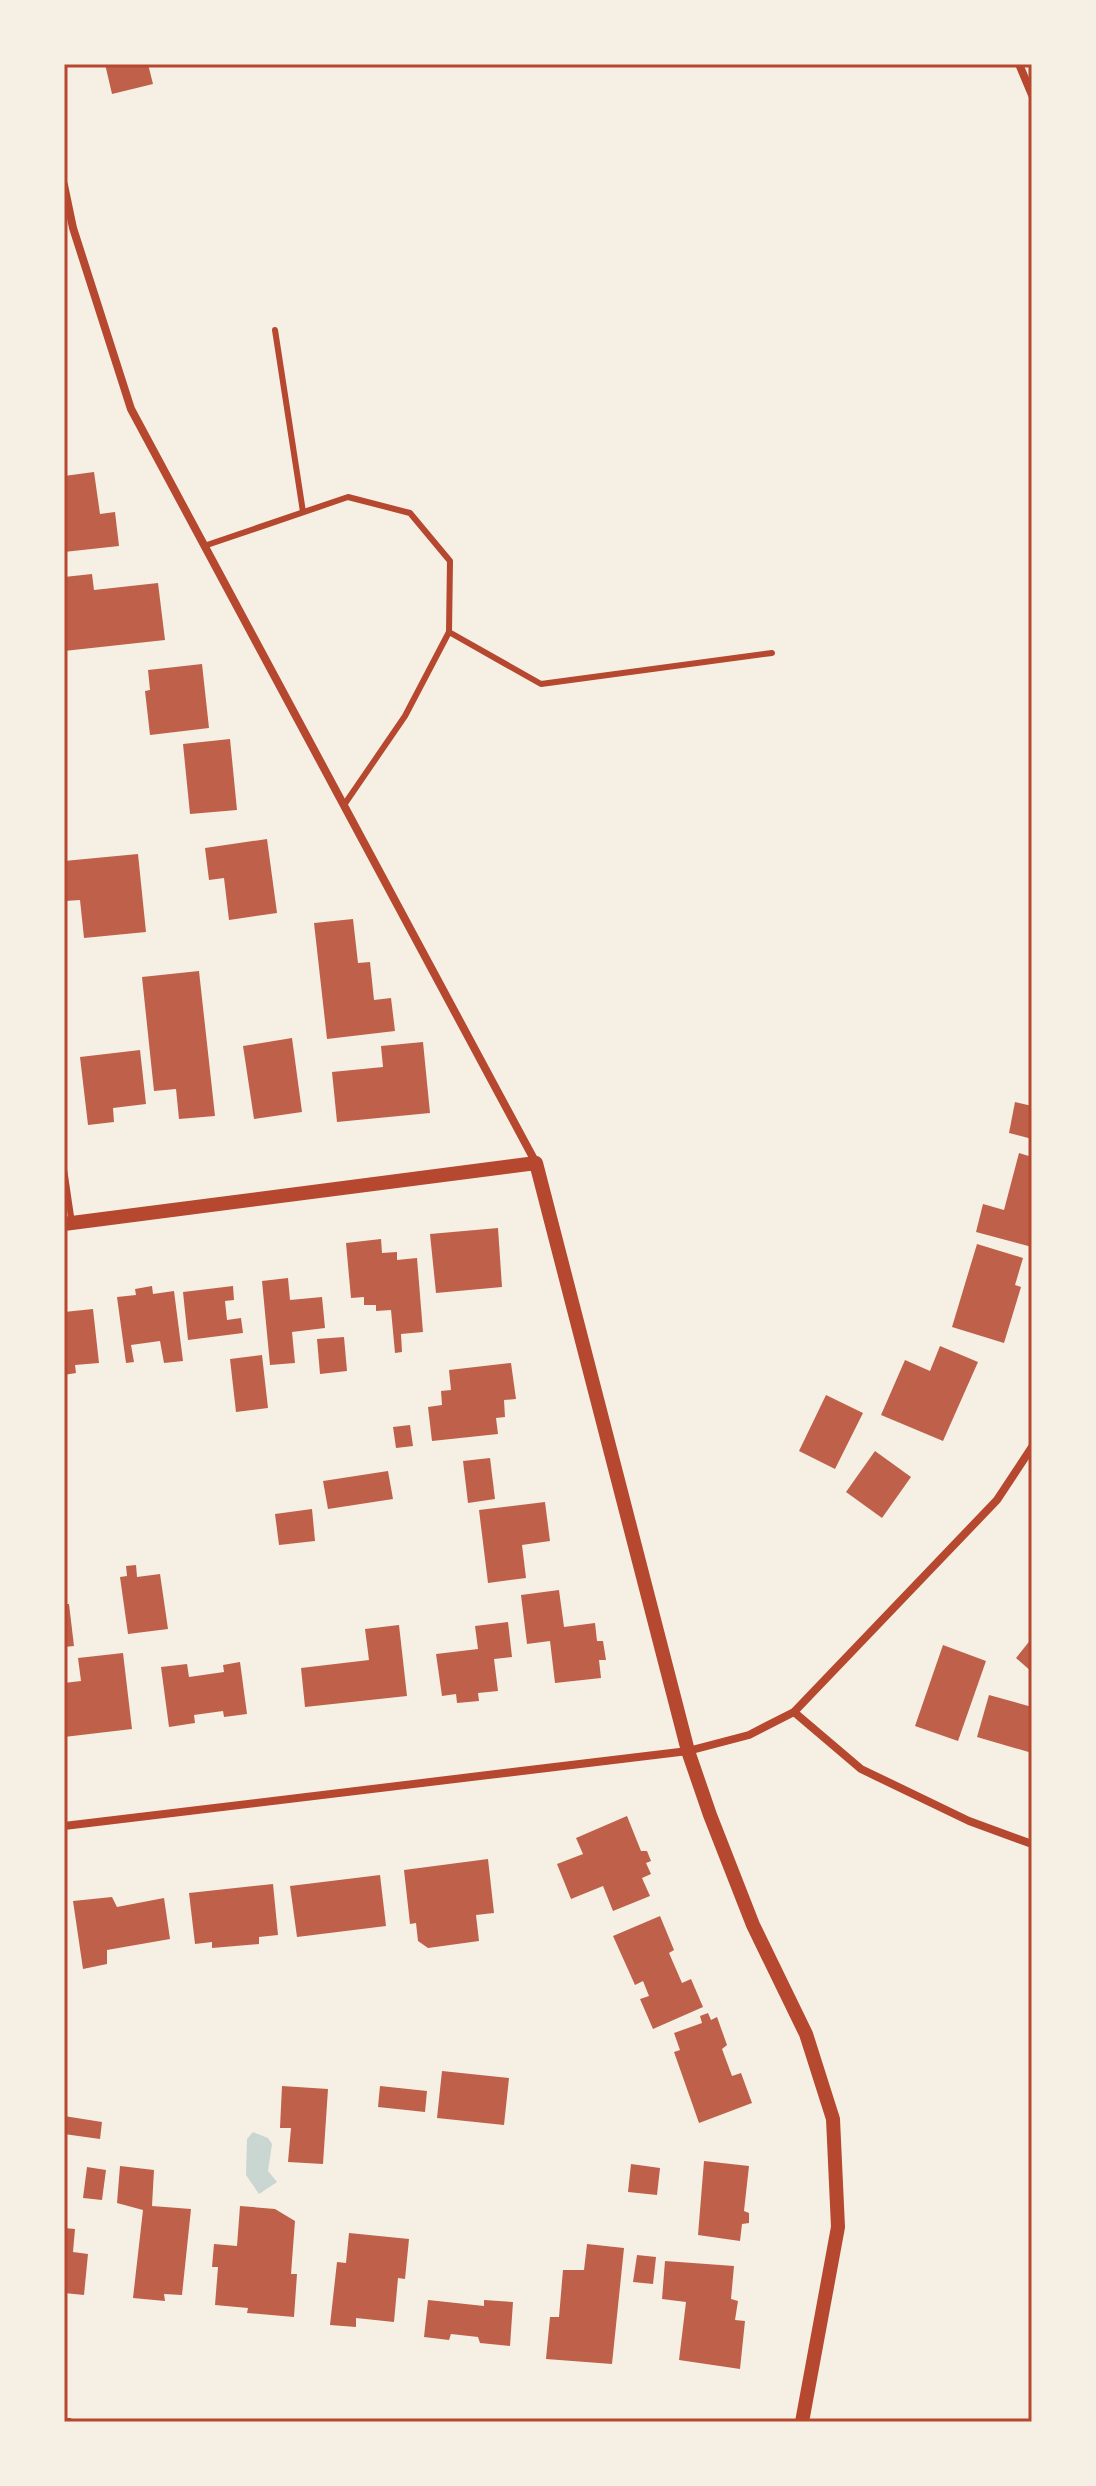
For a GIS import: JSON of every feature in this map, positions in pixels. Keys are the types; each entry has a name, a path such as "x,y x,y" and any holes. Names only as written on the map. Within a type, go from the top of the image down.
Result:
{"street":[{"path":"1019,64 1032,95"},
{"path":"64,185 73,228 131,409 536,1163 688,1751 753,1925 806,2034 833,2119 838,2227 802,2422"},
{"path":"68,1223 536,1163"},
{"path":"64,1826 688,1751 749,1735 794,1712 997,1500 1032,1447"},
{"path":"794,1712 861,1769 969,1821 1032,1844"}],"lane":[{"path":"275,330 303,512"},
{"path":"204,546 348,497 410,513 450,561 449,632 405,716 344,805"},
{"path":"449,632 541,684 772,653"},
{"path":"64,1169 68,1223"}],"shaded area":[{"path":"253,2132 268,2138 272,2144 268,2171 277,2182 259,2194 246,2175 247,2139"}],"building":[{"path":"105,64 148,64 153,84 112,94"},
{"path":"94,472 100,514 115,512 119,546 64,552 64,476"},
{"path":"92,574 94,590 158,583 165,640 64,651 64,577"},
{"path":"202,664 209,728 150,735 145,691 150,690 148,670"},
{"path":"230,739 237,810 190,814 183,744"},
{"path":"267,839 277,913 229,920 224,878 209,880 205,848"},
{"path":"138,854 146,932 84,938 80,900 65,901 64,861"},
{"path":"353,919 358,963 370,962 374,1000 391,998 395,1031 327,1039 314,923"},
{"path":"199,971 215,1116 179,1119 176,1089 154,1091 142,977"},
{"path":"292,1038 302,1112 254,1119 243,1046"},
{"path":"423,1042 430,1113 337,1122 332,1072 383,1067 381,1046"},
{"path":"140,1050 146,1104 113,1108 114,1122 88,1125 80,1057"},
{"path":"1015,1102 1032,1106 1032,1139 1009,1133"},
{"path":"1019,1153 1032,1157 1032,1247 976,1232 983,1204 1004,1210"},
{"path":"498,1228 502,1287 436,1293 430,1234"},
{"path":"381,1239 382,1253 397,1252 397,1260 417,1258 423,1332 401,1334 402,1352 395,1353 391,1310 376,1311 376,1305 364,1305 364,1297 351,1298 346,1243"},
{"path":"977,1244 1023,1258 1015,1285 1021,1287 1004,1343 952,1327"},
{"path":"288,1278 290,1300 322,1297 325,1328 292,1332 295,1363 270,1365 262,1281"},
{"path":"152,1286 153,1294 174,1291 183,1361 164,1363 160,1341 131,1345 134,1362 126,1363 117,1297 136,1295 135,1289"},
{"path":"233,1286 234,1300 225,1301 227,1320 241,1318 243,1333 188,1340 183,1292"},
{"path":"93,1309 99,1363 75,1365 76,1373 64,1375 64,1312"},
{"path":"344,1337 347,1371 320,1374 317,1339"},
{"path":"940,1346 978,1362 943,1441 881,1415 905,1360 930,1371"},
{"path":"262,1355 268,1408 236,1412 230,1359"},
{"path":"511,1363 516,1399 504,1400 505,1417 496,1418 498,1434 432,1441 428,1407 442,1405 441,1391 451,1390 449,1370"},
{"path":"826,1395 863,1413 835,1469 799,1451"},
{"path":"410,1425 413,1446 396,1448 393,1427"},
{"path":"875,1451 911,1477 882,1518 846,1492"},
{"path":"490,1458 495,1499 468,1503 463,1461"},
{"path":"388,1471 393,1499 328,1509 323,1481"},
{"path":"545,1502 550,1541 522,1545 526,1578 488,1583 479,1510"},
{"path":"312,1509 315,1541 279,1545 275,1514"},
{"path":"136,1565 137,1577 160,1574 168,1629 128,1634 120,1577 127,1576 126,1566"},
{"path":"559,1590 564,1627 595,1623 597,1641 603,1641 606,1660 599,1660 601,1678 555,1683 550,1641 527,1644 521,1595"},
{"path":"64,1604 69,1604 74,1646 64,1647"},
{"path":"508,1622 512,1657 494,1659 498,1691 478,1693 479,1701 457,1703 456,1694 442,1696 436,1654 478,1649 475,1626"},
{"path":"399,1625 407,1696 305,1707 301,1668 369,1660 365,1629"},
{"path":"1032,1638 1032,1672 1016,1658"},
{"path":"943,1645 986,1661 958,1741 915,1726"},
{"path":"123,1653 132,1729 64,1737 64,1683 81,1681 78,1658"},
{"path":"240,1662 247,1714 224,1717 223,1711 194,1715 195,1723 169,1727 161,1667 187,1664 189,1677 224,1672 223,1665"},
{"path":"989,1695 1032,1707 1032,1753 977,1737"},
{"path":"627,1816 641,1851 647,1851 651,1861 646,1863 651,1874 642,1878 650,1896 613,1911 603,1886 571,1899 557,1864 583,1854 576,1838"},
{"path":"488,1859 494,1913 476,1915 479,1941 428,1948 418,1941 416,1923 410,1924 404,1870"},
{"path":"380,1875 386,1926 297,1937 290,1886"},
{"path":"273,1884 278,1935 259,1937 259,1944 212,1948 212,1942 195,1944 189,1893"},
{"path":"112,1897 117,1907 164,1898 170,1939 107,1950 107,1964 83,1969 73,1901"},
{"path":"660,1916 674,1950 669,1953 682,1983 691,1979 703,2007 653,2029 640,1999 649,1996 643,1981 635,1985 613,1936"},
{"path":"708,2013 711,2020 717,2017 727,2045 722,2049 732,2076 741,2073 752,2103 699,2123 674,2052 680,2050 674,2033 702,2023 700,2016"},
{"path":"442,2071 509,2078 504,2125 437,2118"},
{"path":"282,2086 328,2089 323,2164 288,2162 291,2128 280,2128"},
{"path":"380,2086 427,2091 425,2112 378,2107"},
{"path":"64,2116 102,2122 100,2139 64,2134"},
{"path":"704,2161 749,2166 744,2211 749,2213 749,2223 742,2224 740,2241 698,2235"},
{"path":"631,2164 660,2168 657,2195 628,2192"},
{"path":"120,2166 154,2170 152,2206 191,2209 182,2295 164,2294 165,2301 133,2298 143,2210 117,2203"},
{"path":"87,2167 106,2170 102,2200 83,2198"},
{"path":"240,2206 275,2209 295,2221 291,2274 297,2274 294,2317 247,2313 248,2308 215,2305 218,2267 212,2267 214,2244 237,2246"},
{"path":"64,2228 75,2229 73,2252 88,2254 84,2295 64,2293"},
{"path":"349,2233 409,2239 405,2279 398,2278 394,2322 356,2318 356,2327 330,2325 337,2262 346,2263"},
{"path":"587,2244 624,2248 612,2364 546,2359 550,2317 559,2317 563,2270 584,2270"},
{"path":"637,2255 656,2257 653,2284 633,2282"},
{"path":"665,2261 734,2266 731,2299 738,2301 735,2320 745,2321 740,2369 679,2360 686,2302 662,2299"},
{"path":"428,2300 484,2306 484,2300 513,2302 510,2346 480,2343 478,2337 451,2334 449,2340 424,2337"}]}
